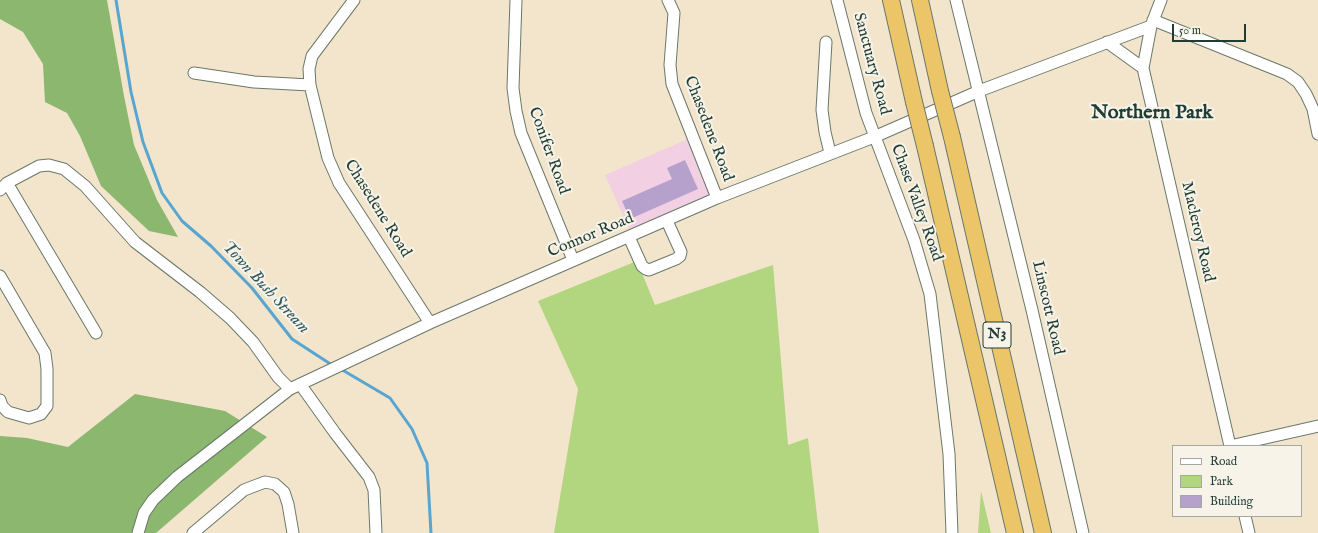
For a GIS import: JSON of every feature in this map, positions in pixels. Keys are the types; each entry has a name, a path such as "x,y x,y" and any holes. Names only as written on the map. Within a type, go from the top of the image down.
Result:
{"highway":[{"path":"882,0 908,76"},
{"name":"N3","path":"891,0 1015,533"},
{"name":"N3","path":"920,0 1043,533"}],"street":[{"name":"Chasedene Road","path":"354,0 312,56 309,69 310,85 328,158 339,182 430,322"},
{"name":"Conifer Road","path":"516,0 513,88 516,111 521,132 573,260"},
{"name":"Chasedene Road","path":"668,0 674,13 670,65 672,84 717,198"},
{"name":"Sanctuary Road","path":"837,0 874,137"},
{"name":"Linscott Road","path":"956,0 1032,310 1083,533"},
{"path":"1161,0 1152,23 1287,74 1298,82 1313,109 1318,134"},
{"name":"Chase Valley Road","path":"952,533 948,454 930,294 904,211 874,137 978,91 1107,42 1152,23"},
{"name":"Macleroy Road","path":"1152,23 1147,40 1143,68 1230,445"},
{"path":"826,42 822,110 830,153"},
{"path":"1107,42 1143,68"},
{"path":"194,73 254,82 310,85"},
{"name":"Connor Road","path":"138,533 144,513 153,500 177,477 295,387 430,322 573,260 667,221 717,198 874,137"},
{"path":"96,333 3,186 39,166 56,166 72,175 85,186 135,242 200,292 230,318 254,342 278,377 295,387 369,477 374,490 376,533"},
{"path":"629,237 642,266 646,269 649,270 676,259 680,256 681,252 667,221"},
{"path":"0,276 45,353 47,369 47,406 41,414 29,418 8,412 2,406 0,400"},
{"path":"1234,445 1318,426"},
{"path":"193,533 244,490 265,482 275,484 284,492 288,504 293,533"},
{"path":"1245,517 1249,533"}],"shaded area":[{"path":"688,139 712,195 630,231 605,175"}],"green space":[{"path":"0,0 107,0 134,145 157,200 178,237 149,231 101,186 80,136 67,113 45,102 43,64 23,32 0,19"},
{"path":"637,261 655,305 773,265 788,445 808,438 819,533 554,533 578,389 538,301"},
{"path":"135,394 225,411 267,437 156,533 0,533 0,436 27,438 68,447"},
{"path":"981,491 991,533 978,533"}],"building":[{"path":"685,160 698,189 630,219 622,201 672,179 667,168"}],"waterway":[{"name":"Town Bush Stream","path":"116,0 131,92 143,142 162,193 182,221 211,246 252,288 292,339 332,365"},
{"name":"Town Bush Stream","path":"339,368 390,398 412,429 427,463 431,533"}],"district":[{"name":"Northern Park","path":"1152,114"}]}
